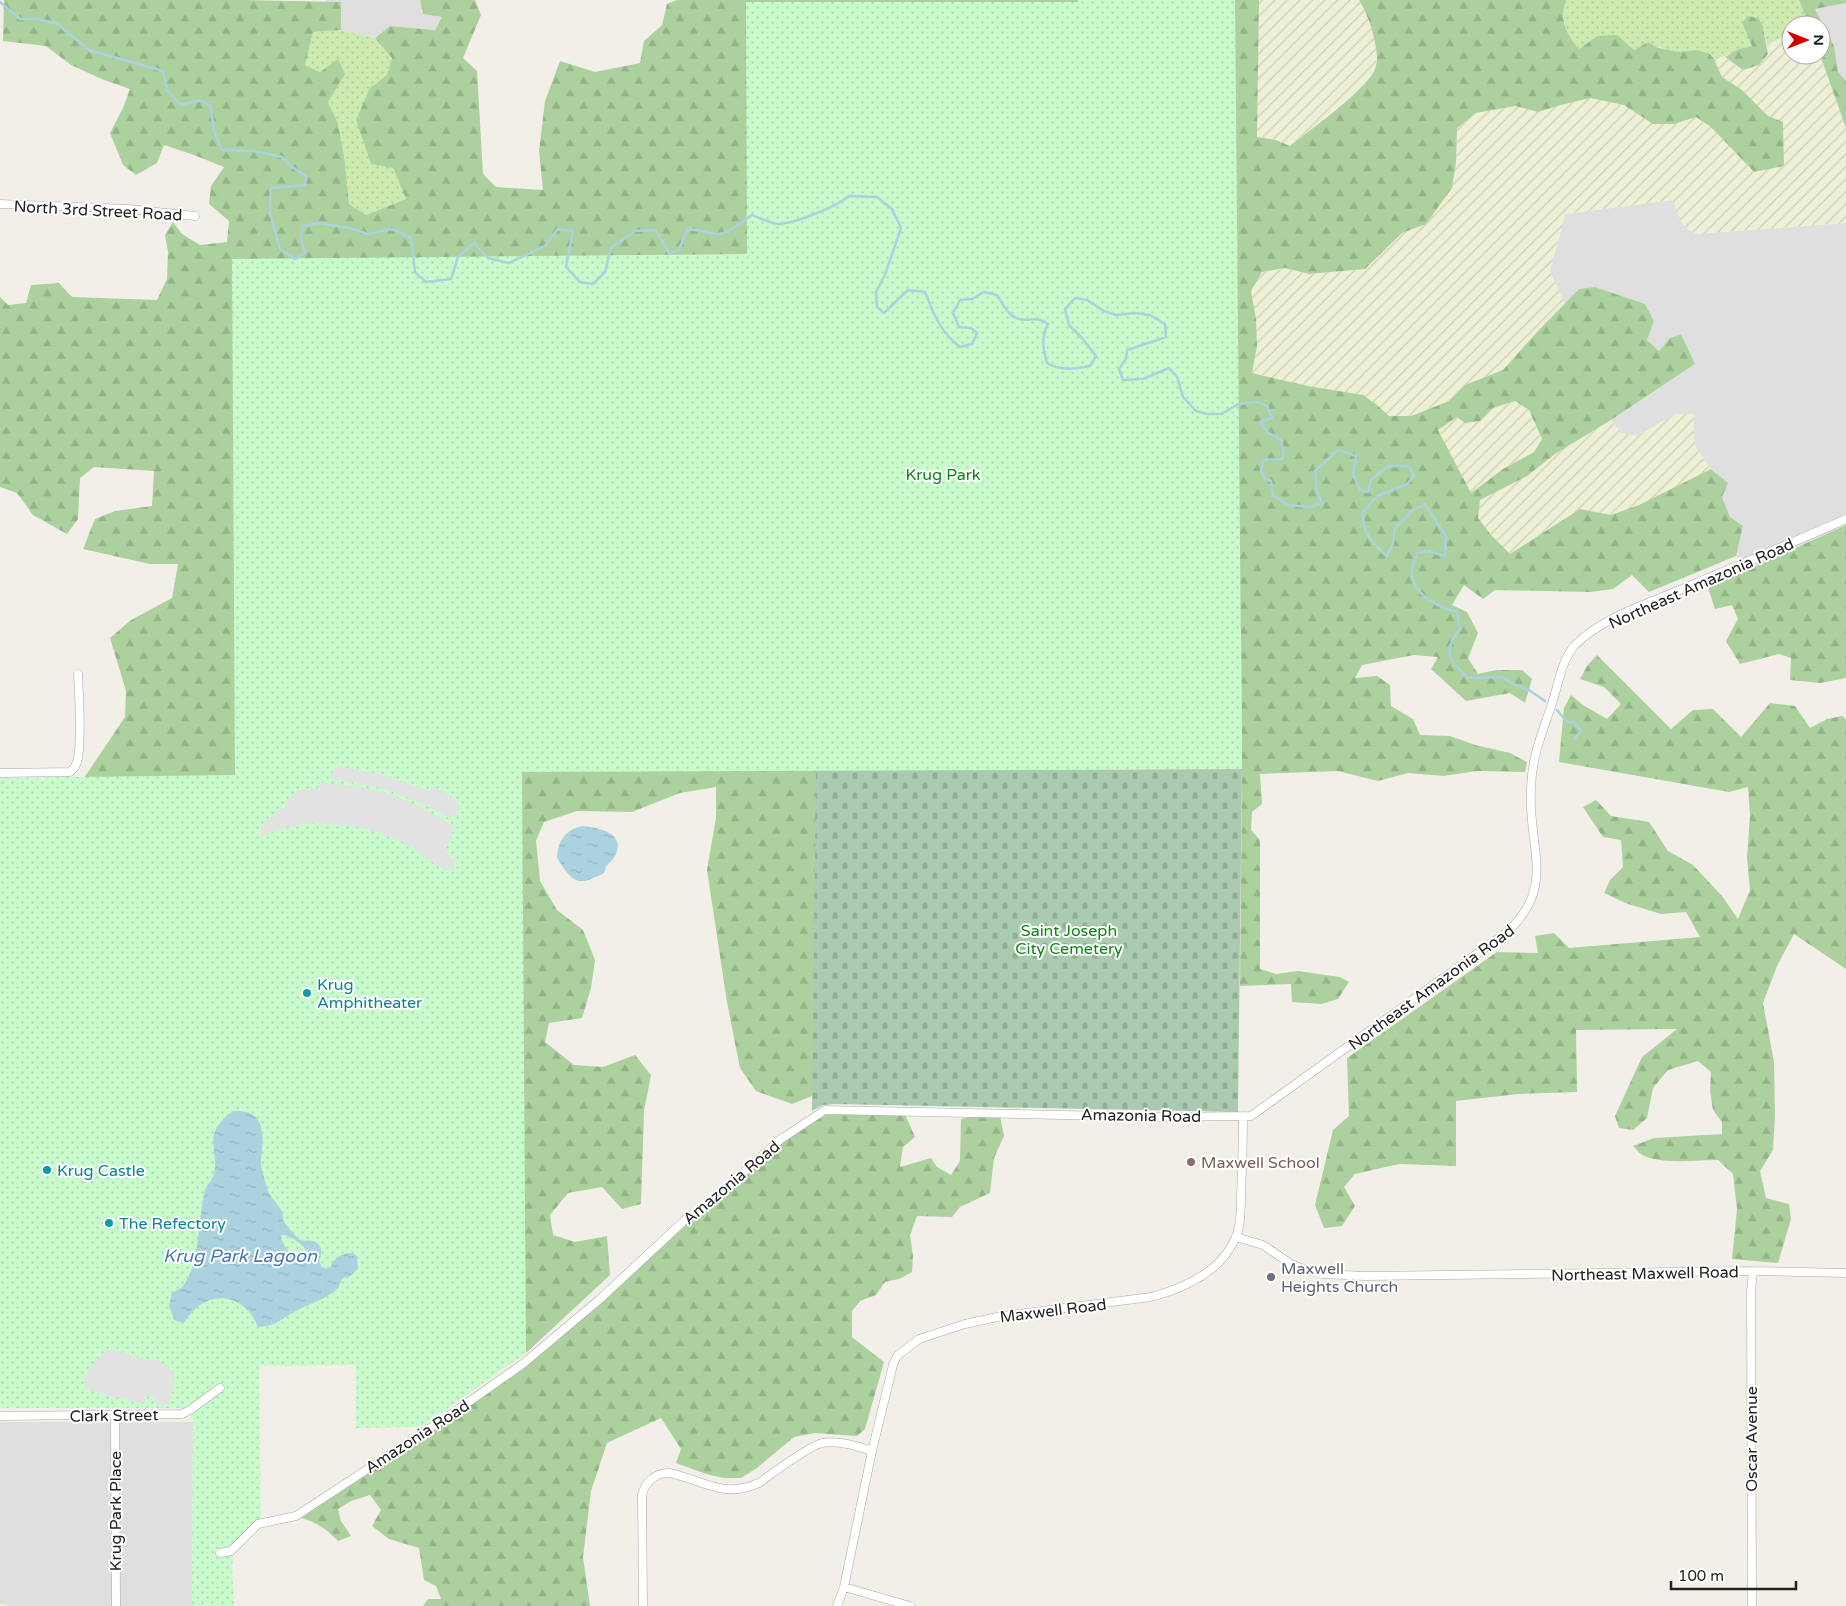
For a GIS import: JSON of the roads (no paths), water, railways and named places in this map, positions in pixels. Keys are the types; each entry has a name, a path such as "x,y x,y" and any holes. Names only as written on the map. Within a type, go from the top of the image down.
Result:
{"street":[{"name":"North 3rd Street Road","path":"0,204 128,209 195,216"},
{"name":"Northeast Amazonia Road","path":"1328,1063 1520,921 1535,890 1537,857 1530,790 1533,764 1538,739 1562,670 1575,646 1594,630 1633,610 1846,519"},
{"path":"0,773 70,772 75,767 78,759 79,743 78,674"},
{"name":"Amazonia Road","path":"220,1553 232,1551 258,1524 296,1516 408,1443 524,1363 600,1299 686,1219 707,1205 782,1139 825,1110 1156,1117 1251,1116 1328,1063"},
{"path":"1236,1237 1240,1214 1243,1116"},
{"name":"Northeast Maxwell Road","path":"1236,1237 1263,1246 1291,1264 1322,1274 1366,1276 1753,1272 1846,1273"},
{"name":"Maxwell Road","path":"837,1606 844,1587 872,1451 893,1365 897,1356 919,1339 964,1324 1002,1316 1151,1297 1174,1290 1209,1271 1227,1251 1236,1237"},
{"name":"Oscar Avenue","path":"1752,1606 1751,1292 1753,1272"},
{"name":"Clark Street","path":"0,1416 182,1414 220,1388"},
{"name":"Krug Park Place","path":"115,1416 116,1606"},
{"path":"643,1606 642,1495 644,1487 649,1480 664,1473 669,1473 715,1488 734,1490 759,1483 822,1443 843,1444 872,1451"},
{"path":"844,1587 910,1606"}],"water":[{"path":"583,826 608,832 617,841 618,847 616,854 606,867 604,873 586,881 580,881 571,877 557,858 559,846 564,836 577,827"},
{"name":"Krug Park Lagoon","path":"244,1111 255,1117 259,1122 262,1134 262,1171 268,1191 282,1211 284,1222 300,1240 314,1241 320,1246 319,1262 322,1267 327,1269 338,1257 350,1253 357,1256 358,1269 350,1276 343,1278 335,1291 271,1325 258,1327 243,1306 223,1298 201,1304 184,1323 174,1320 169,1305 172,1293 182,1287 188,1279 192,1268 198,1242 202,1204 205,1191 213,1177 215,1168 214,1135 220,1123 233,1112","holes":["281,1235 292,1238 304,1247 308,1253 306,1257 300,1259 287,1250"]}],"waterway":[{"path":"0,2 20,19 36,19 56,23 89,50 163,71 167,90 181,105 200,100 210,105 215,134 222,150 254,151 282,157 292,167 306,176 305,185 271,188 270,213 280,249 295,259 305,253 301,238 303,226 318,223 350,228 368,234 392,229 411,238 415,272 426,282 451,279 458,257 474,243 488,258 509,263 545,246 558,229 573,231 566,267 580,282 593,284 605,272 611,248 635,231 656,230 669,253 679,250 687,230 720,234 735,228 752,215 773,223 786,223 805,218 849,196 877,197 892,209 901,228 885,275 876,292 877,307 884,313 908,290 925,292 943,329 960,347 972,344 977,333 971,328 959,327 953,313 960,300 972,299 984,292 997,295 1006,309 1015,317 1023,320 1036,319 1048,324 1043,343 1047,363 1062,368 1090,366 1096,356 1069,325 1065,309 1075,298 1087,300 1104,311 1116,315 1135,313 1150,315 1165,324 1166,337 1127,350 1126,359 1119,369 1123,380 1143,379 1169,368 1177,377 1183,397 1196,411 1207,414 1222,414 1238,404 1257,402 1267,406 1272,418 1260,422 1267,432 1281,440 1284,453 1282,459 1263,460 1261,471 1265,479 1271,481 1273,495 1288,505 1310,507 1322,503 1317,491 1315,471 1338,450 1356,456 1353,475 1360,490 1368,492 1371,480 1388,466 1409,466 1414,476 1407,484 1377,496 1363,512 1366,532 1377,547 1387,556 1393,544 1395,528 1413,510 1425,504 1446,536 1445,556 1428,551 1417,553 1412,568 1413,581 1421,594 1428,599 1457,612 1460,629 1454,637 1449,650 1452,660 1468,678 1502,677 1515,685 1529,690 1545,701"},
{"path":"1557,710 1567,722 1574,722 1581,731 1574,739"}],"place":[{"name":"Krug Amphitheater","path":"307,993"},
{"name":"Maxwell School","path":"1191,1162"},
{"name":"Krug Castle","path":"47,1170"},
{"name":"The Refectory","path":"109,1223"},
{"name":"Maxwell Heights Church","path":"1271,1277"}],"park label":[{"name":"Krug Park","path":"943,474"},
{"name":"Saint Joseph City Cemetery","path":"1069,939"}]}
